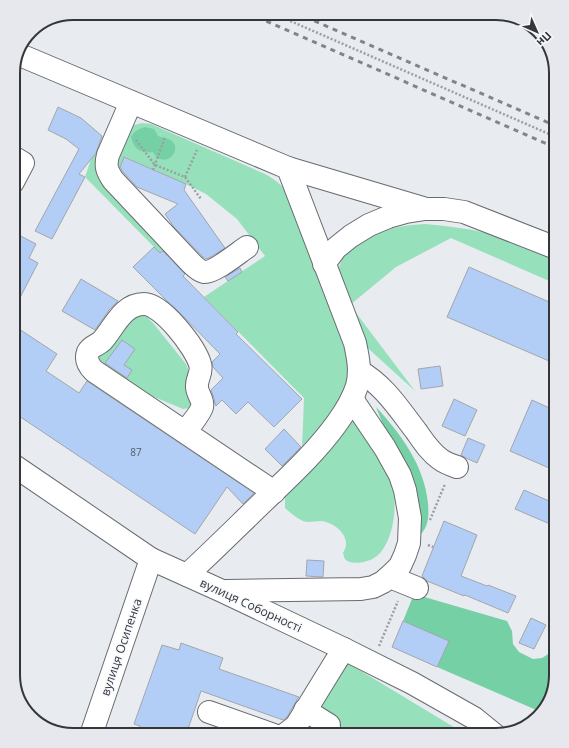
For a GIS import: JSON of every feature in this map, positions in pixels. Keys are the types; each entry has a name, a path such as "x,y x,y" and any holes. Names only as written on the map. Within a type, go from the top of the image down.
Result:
{"street":[{"path":"23,56 288,168 425,209"},
{"path":"131,102 108,155 106,164 108,172 113,180 191,263 203,272 210,271 218,267 247,247"},
{"path":"187,575 274,492 323,442 352,399 357,385 360,371 355,343 288,168"},
{"path":"324,264 336,248 351,236 369,225 388,217 425,209 444,209 464,212 549,245"},
{"path":"185,432 202,408 202,401 198,394 197,386 201,372 201,365 193,349 182,334 157,309 150,305 143,304 135,306 120,316 102,341 93,346 88,352 87,359 89,366 94,371 274,492"},
{"path":"360,371 377,383 391,398 426,445 440,460 457,467"},
{"path":"222,591 361,589 372,587 383,582 400,566 409,543 410,518 405,490 400,475 385,448 352,399"},
{"name":"вулиця Соборності","path":"20,470 151,559 222,591 412,683 474,718 486,728"},
{"name":"вулиця Осипенка","path":"93,728 151,559"},
{"path":"390,577 408,592"},
{"path":"293,728 344,649"},
{"path":"305,710 329,725"},
{"path":"209,712 254,728"}],"path":[{"path":"288,20 549,134"},
{"path":"122,123 155,165 185,177 201,199"},
{"path":"154,170 162,145"},
{"path":"185,177 194,158"},
{"path":"430,520 442,491"},
{"path":"378,648 408,592"}],"green space":[{"path":"142,123 151,124 265,174 284,188 289,195 346,347 349,363 348,377 344,389 333,410 302,448 304,398 204,297 265,256 237,219 206,194 125,157 117,175 111,159 127,129"},
{"path":"145,127 154,129 158,136 173,142 175,151 170,158 161,159 153,152 145,152 136,148 131,137 137,130"},
{"path":"106,139 103,151 166,247 160,253 85,177 91,159"},
{"path":"425,224 463,228 513,241 549,254 549,281 451,238 396,267 350,305 415,391 360,341 338,272 341,262 356,246 379,232 405,226"},
{"path":"139,314 147,317 153,323 186,364 190,374 192,400 191,405 188,408 183,409 147,394 97,363 98,353 103,347"},
{"path":"376,407 394,428 410,451 422,476 426,489 428,517 426,526 418,537 393,442"},
{"path":"350,410 390,476 394,488 395,505 393,522 386,544 376,557 360,563 351,562 345,559 343,553 346,546 346,540 338,528 330,523 321,521 303,521 285,508 285,497 290,485"},
{"path":"414,594 507,621 512,631 513,644 519,652 533,659 542,658 549,654 549,682 544,698 536,710 437,667 448,641 403,621"},
{"path":"346,662 455,728 302,728 317,708"}],"building":[{"path":"58,107 81,118 102,136 96,153 79,174 85,177 52,239 35,231 79,149 66,139 48,130"},
{"path":"124,157 186,184 184,190 225,248 209,258 206,259 203,257 174,227 165,214 178,204 137,187 120,167"},
{"path":"20,236 36,244 29,258 38,263 20,298"},
{"path":"154,247 160,253 163,251 185,274 183,276 238,332 236,334 302,399 274,427 248,402 236,414 222,400 216,406 211,390 223,378 213,367 212,362 220,354 133,267"},
{"path":"469,267 549,302 549,361 447,317"},
{"path":"240,268 242,272 228,281 225,277"},
{"path":"81,279 118,301 109,310 95,330 62,311"},
{"path":"20,330 57,354 46,371 79,393 87,381 254,493 243,504 227,487 195,534 20,417"},
{"path":"122,340 135,349 124,365 132,370 127,378 105,363"},
{"path":"440,366 443,386 421,389 418,369"},
{"path":"454,399 477,410 465,436 442,426"},
{"path":"532,400 549,408 549,468 510,451"},
{"path":"284,429 301,447 282,466 265,449"},
{"path":"468,438 485,445 477,463 461,455"},
{"path":"524,490 549,501 549,524 515,509"},
{"path":"444,521 477,535 461,576 516,596 508,613 427,581 422,576"},
{"path":"307,560 324,561 323,577 306,576"},
{"path":"531,618 546,625 534,649 519,643"},
{"path":"403,621 449,641 437,667 392,647"},
{"path":"181,643 223,658 219,669 299,697 287,717 283,720 201,691 188,728 140,728 140,726 134,724 162,645 179,650"}],"railway":[{"path":"264,20 549,145"},
{"path":"312,20 549,123"}]}
